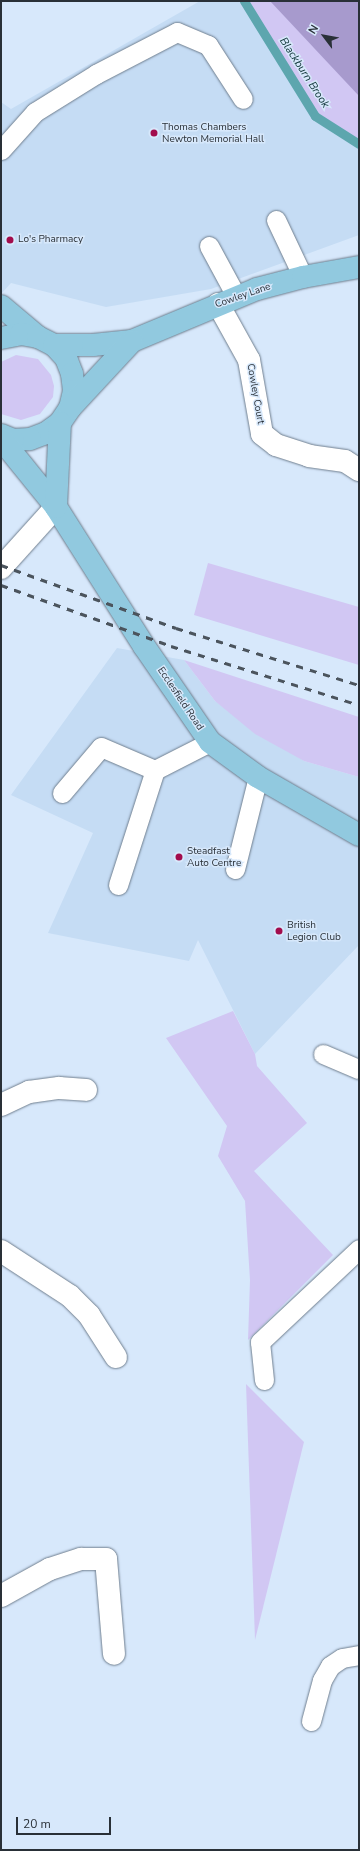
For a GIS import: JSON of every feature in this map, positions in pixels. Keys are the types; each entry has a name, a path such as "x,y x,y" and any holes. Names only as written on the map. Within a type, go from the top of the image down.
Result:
{"main road":[{"name":"Cowley Lane","path":"1,338 21,334 46,341 93,345 132,340 227,300 303,277 359,268"},
{"path":"1,306 66,358 72,374 74,391 65,415 56,507"},
{"name":"Cowley Lane","path":"1,435 13,440 30,439 46,433 65,415 132,340"},
{"name":"Ecclesfield Road","path":"1,440 56,507 144,646 210,742 258,778 359,835"}],"street":[{"name":"Cowley Court","path":"227,300 249,360 262,434 276,445 309,456 345,461 359,470"},
{"path":"1,568 56,507"},
{"path":"1,1105 29,1092 59,1088 86,1090"},
{"path":"1,1251 70,1296 90,1315 116,1357"},
{"path":"1,1596 50,1569 81,1559 106,1559 114,1654"}],"lane":[{"path":"1,150 36,112 96,74 177,32 208,45 243,99"},
{"path":"276,220 303,277"},
{"path":"209,246 227,300"},
{"path":"118,885 155,770 210,742"},
{"path":"62,793 101,747 155,770"},
{"path":"235,869 258,778"},
{"path":"323,1054 359,1069"},
{"path":"264,1380 260,1342 359,1249"},
{"path":"311,1720 322,1680 330,1666 342,1658 359,1655"}],"shaded area":[{"path":"200,1 245,1 359,142 359,235 211,289 106,307 11,283 1,294 1,102 11,109"},
{"path":"244,1 359,1 359,144 315,116"},
{"path":"270,1 359,1 359,96"},
{"path":"16,355 38,359 51,375 54,386 53,397 40,414 21,420 1,414 1,362"},
{"path":"208,563 359,607 359,665 194,615"},
{"path":"117,648 184,660 215,701 304,761 359,777 359,945 255,1054 198,940 189,961 48,933 93,833 11,795"},
{"path":"184,660 359,717 359,777 304,761 255,734 215,701"},
{"path":"233,1011 255,1054 257,1066 307,1123 254,1171 333,1255 248,1340 250,1280 245,1201 218,1156 227,1126 166,1038"},
{"path":"246,1384 304,1442 255,1640"}],"waterway":[{"name":"Blackburn Brook","path":"244,1 315,116 359,144"}],"railway":[{"path":"1,565 176,628 359,685"},
{"path":"1,585 171,646 359,705"}],"place":[{"name":"Thomas Chambers Newton Memorial Hall","path":"154,133"},
{"name":"Lo's Pharmacy","path":"10,240"},
{"name":"Steadfast Auto Centre","path":"179,857"},
{"name":"British Legion Club","path":"279,931"}]}
